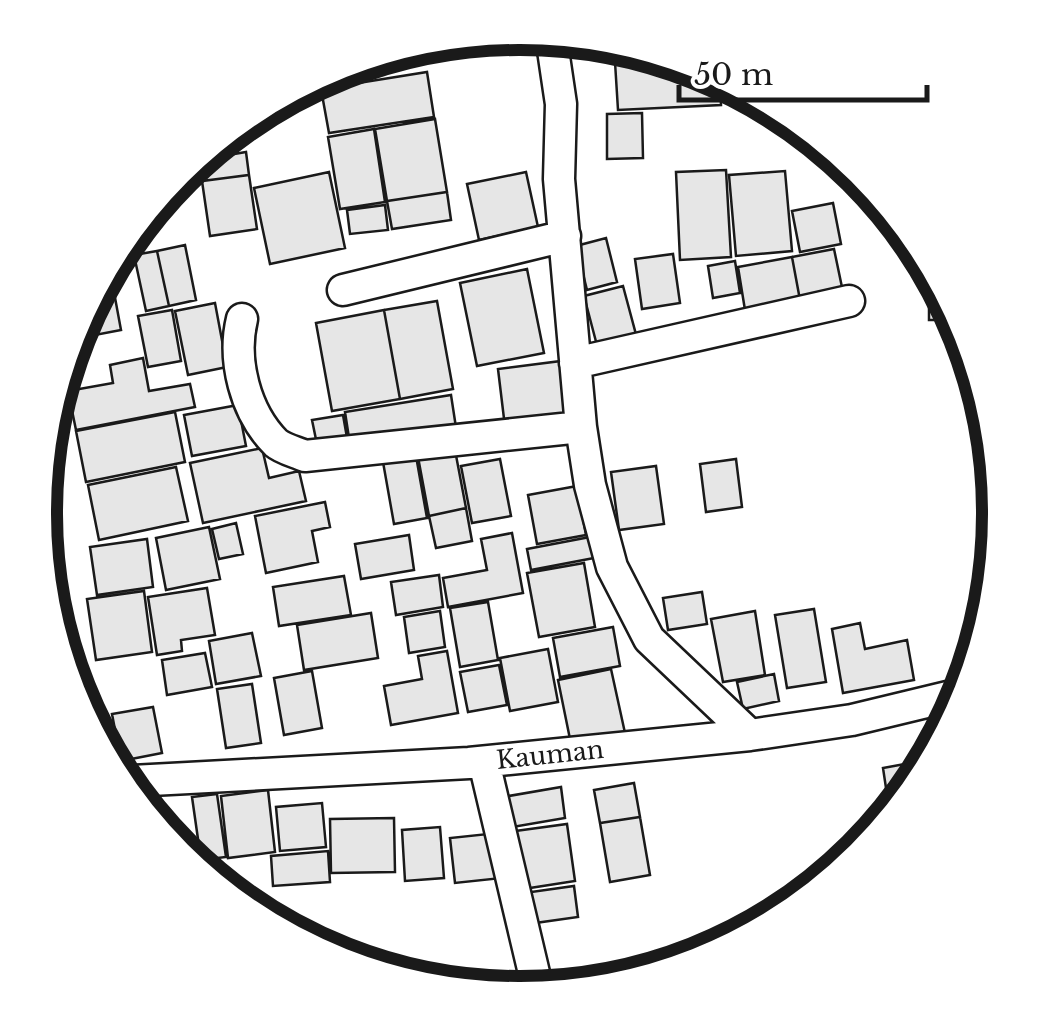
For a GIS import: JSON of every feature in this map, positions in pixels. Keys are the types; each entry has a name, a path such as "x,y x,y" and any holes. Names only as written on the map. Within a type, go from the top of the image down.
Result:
{"street":[{"path":"553,51 561,104 559,179 581,427 590,485 612,567 649,639 750,735"},
{"path":"343,290 565,236"},
{"path":"575,363 849,301"},
{"path":"242,319 236,344 254,410 278,445 305,456 581,427"},
{"name":"Kauman","path":"142,780 484,762 750,735 852,720 944,698"},
{"path":"484,762 535,976"}],"building":[{"path":"615,62 697,85 721,96 721,105 618,110"},
{"path":"427,72 434,117 329,133 322,95 340,86"},
{"path":"642,113 643,158 607,159 607,114"},
{"path":"435,119 447,192 387,201 375,129"},
{"path":"374,129 385,202 340,209 328,137"},
{"path":"246,152 249,175 202,181 201,177 226,155"},
{"path":"726,170 731,257 680,260 676,172"},
{"path":"785,171 792,251 736,256 729,175"},
{"path":"329,172 345,248 270,264 254,188"},
{"path":"526,172 538,227 479,240 467,184"},
{"path":"249,175 257,229 210,236 202,181"},
{"path":"447,192 451,220 392,229 387,201"},
{"path":"833,203 841,244 800,252 792,211"},
{"path":"385,205 388,230 350,234 347,210"},
{"path":"606,238 617,282 587,290 576,246"},
{"path":"185,245 196,300 169,306 157,251"},
{"path":"834,249 843,292 800,300 792,257"},
{"path":"157,251 169,306 146,311 136,255"},
{"path":"673,254 680,303 642,309 635,259"},
{"path":"792,257 800,300 745,310 738,267"},
{"path":"735,261 740,293 713,298 708,266"},
{"path":"527,269 544,353 477,366 460,283"},
{"path":"623,286 638,342 599,353 584,296"},
{"path":"114,291 121,330 92,336"},
{"path":"929,298 940,320 929,320"},
{"path":"437,301 453,389 400,399 384,310"},
{"path":"215,303 227,367 188,375 175,311"},
{"path":"172,310 181,361 148,367 138,316"},
{"path":"384,310 400,399 332,411 316,323"},
{"path":"143,358 149,391 190,384 195,407 76,430 70,401 73,390 113,383 110,365"},
{"path":"569,360 576,419 505,427 498,369"},
{"path":"451,395 457,434 351,451 345,412"},
{"path":"238,405 246,446 192,456 184,415"},
{"path":"175,412 185,462 86,482 76,431"},
{"path":"343,415 349,449 319,454 312,420"},
{"path":"262,448 269,478 299,471 306,501 203,523 190,463"},
{"path":"455,450 466,508 429,516 418,457"},
{"path":"416,456 427,518 394,524 383,462"},
{"path":"500,459 511,516 472,523 461,466"},
{"path":"736,459 742,507 706,512 700,464"},
{"path":"656,466 664,524 619,530 611,472"},
{"path":"176,467 188,521 99,540 88,485"},
{"path":"577,486 586,535 537,544 528,495"},
{"path":"325,502 330,527 312,531 318,562 266,573 255,516"},
{"path":"466,508 472,541 436,548 429,516"},
{"path":"236,523 243,554 219,559 212,529"},
{"path":"209,527 220,579 166,590 156,538"},
{"path":"512,533 523,593 448,607 443,578 487,570 481,539"},
{"path":"409,535 414,570 361,579 355,544"},
{"path":"590,537 594,558 531,570 527,549"},
{"path":"147,539 153,587 97,595 90,547"},
{"path":"584,563 595,627 539,637 527,573"},
{"path":"439,575 443,607 396,615 391,582"},
{"path":"344,576 351,615 279,626 273,587"},
{"path":"207,588 215,635 181,640 182,651 157,655 148,597"},
{"path":"144,591 152,652 96,660 87,599"},
{"path":"702,592 707,624 668,630 663,598"},
{"path":"488,602 498,660 460,667 450,608"},
{"path":"814,609 826,682 787,688 775,615"},
{"path":"440,611 445,647 409,653 404,617"},
{"path":"755,611 765,675 723,682 711,619"},
{"path":"371,613 378,658 304,670 297,625"},
{"path":"860,623 865,649 907,640 914,680 843,693 832,629"},
{"path":"613,627 620,666 560,677 553,638"},
{"path":"252,633 261,676 216,684 209,641"},
{"path":"548,649 558,702 510,711 500,658"},
{"path":"447,651 458,713 391,725 384,686 422,679 418,656"},
{"path":"205,653 212,687 167,695 162,660"},
{"path":"499,665 507,705 468,712 460,672"},
{"path":"611,669 625,733 571,744 558,680"},
{"path":"312,671 322,728 284,735 274,678"},
{"path":"774,674 779,701 743,709 737,682"},
{"path":"252,684 261,743 226,748 217,689"},
{"path":"153,707 162,753 129,760 117,741 112,714"},
{"path":"908,763 887,795 883,768"},
{"path":"634,783 640,817 600,823 594,790"},
{"path":"561,787 565,818 507,828 503,797"},
{"path":"268,790 275,852 228,858 221,796"},
{"path":"217,794 226,857 212,859 199,847 192,797"},
{"path":"322,803 326,847 280,851 276,807"},
{"path":"640,817 650,875 610,882 600,823"},
{"path":"394,818 395,872 331,873 330,819"},
{"path":"567,824 575,881 517,890 508,832"},
{"path":"440,827 444,878 405,881 402,830"},
{"path":"497,833 502,878 455,883 450,838"},
{"path":"328,851 330,882 273,886 271,856"},
{"path":"574,886 578,917 528,924 524,893"}]}
